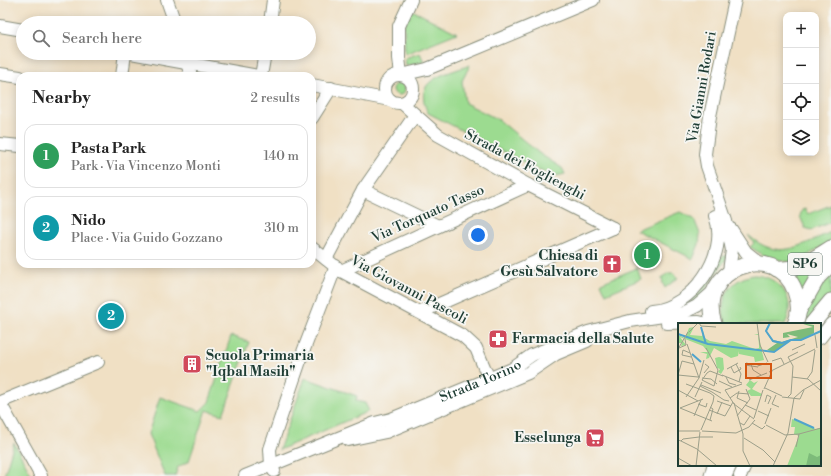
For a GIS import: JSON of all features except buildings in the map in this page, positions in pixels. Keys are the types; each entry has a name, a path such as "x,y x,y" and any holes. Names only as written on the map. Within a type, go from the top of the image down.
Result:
{"main road":[{"name":"SP6","path":"730,271 741,266 761,264 776,269 791,270 831,248"},
{"name":"SP6","path":"797,318 818,277 831,264"},
{"name":"SP6","path":"776,269 785,276 793,286 798,298 797,318"},
{"path":"714,323 711,309 714,291 719,282 730,271"},
{"path":"813,323 831,301"},
{"path":"712,476 714,466"},
{"path":"723,476 724,466"},
{"path":"723,476 728,466"}],"street":[{"path":"167,0 173,16"},
{"path":"271,16 273,0"},
{"path":"390,100 386,90 395,77 399,58 399,26 411,0"},
{"path":"361,93 376,88 395,77 427,69 593,0"},
{"name":"Via Gianni Rodari","path":"726,0 729,27"},
{"name":"Via Gianni Rodari","path":"730,271 732,250 726,221 707,166 706,142 710,116 735,0"},
{"path":"0,26 16,29"},
{"path":"123,72 124,60"},
{"path":"187,60 190,72"},
{"path":"194,60 242,72"},
{"path":"262,72 264,60"},
{"path":"316,86 402,102 410,98 416,83 427,69"},
{"path":"0,74 16,76"},
{"name":"Strada dei Foglienghi","path":"395,77 410,81 425,123"},
{"path":"316,112 331,88"},
{"name":"Strada dei Foglienghi","path":"402,102 438,135 528,185 613,228 420,312"},
{"path":"326,259 363,190 415,115"},
{"path":"0,144 16,146"},
{"path":"630,321 639,313 658,311 675,304 694,288 710,264 720,236 718,222 707,195 707,166"},
{"name":"Via Torquato Tasso","path":"338,269 528,185"},
{"path":"363,190 438,226"},
{"name":"Via Gianni Rodari","path":"726,221 746,252 761,264"},
{"name":"Via Giovanni Pascoli","path":"316,251 338,269 454,330 470,341 478,352 491,383"},
{"path":"271,471 270,449 303,352 338,269"},
{"name":"Strada Torino","path":"245,476 271,471 351,438 386,432 491,383 532,355 547,348 588,332 630,321 684,313 697,306 714,291"},
{"name":"Strada Torino","path":"491,383 528,373 556,354 609,333 663,324 678,323"},
{"name":"Strada Torino","path":"681,323 704,323"},
{"path":"821,337 831,324"},
{"path":"41,476 0,402 98,362"},
{"path":"708,476 713,466"},
{"path":"740,476 745,466"}],"green space":[{"path":"412,10 457,33 405,54 404,25"},
{"path":"420,53 424,62 406,66 405,58"},
{"path":"470,65 462,81 465,103 499,120 540,154 562,168 565,174 556,176 535,168 428,113 424,101 424,92 427,85 441,75"},
{"path":"397,83 401,83 405,89 401,95 397,95 393,91 393,87"},
{"path":"831,205 831,222 812,230 805,228 800,216 802,210 805,209 808,214"},
{"path":"680,212 694,219 700,234 699,244 693,259 636,230"},
{"path":"831,232 831,241 800,260 787,262 763,255 750,247 754,243 748,235 759,243 779,250 799,246"},
{"path":"729,255 698,301 671,314 701,290 719,257"},
{"path":"831,255 802,292 793,275"},
{"path":"637,268 641,279 606,294 601,283"},
{"path":"831,269 831,295 808,323 801,323 804,315"},
{"path":"668,273 673,273 678,278 665,288 662,278"},
{"path":"754,275 763,276 778,284 784,290 789,306 785,323 726,323 723,307 724,299 732,286 745,277"},
{"path":"231,336 249,342 223,415 206,410 189,461 178,467 175,476 165,476 148,434 160,397 200,411 209,402"},
{"path":"305,378 357,396 356,401 365,403 369,411 279,450"},
{"path":"14,443 32,476 4,476"}],"place":[{"name":"Pasta Park","path":"647,255"},
{"name":"Chiesa di Gesù Salvatore","path":"612,264"},
{"name":"Nido","path":"111,316"},
{"name":"Farmacia della Salute","path":"498,339"},
{"name":"Scuola Primaria \"Iqbal Masih\"","path":"192,364"},
{"name":"Esselunga","path":"595,438"}]}
